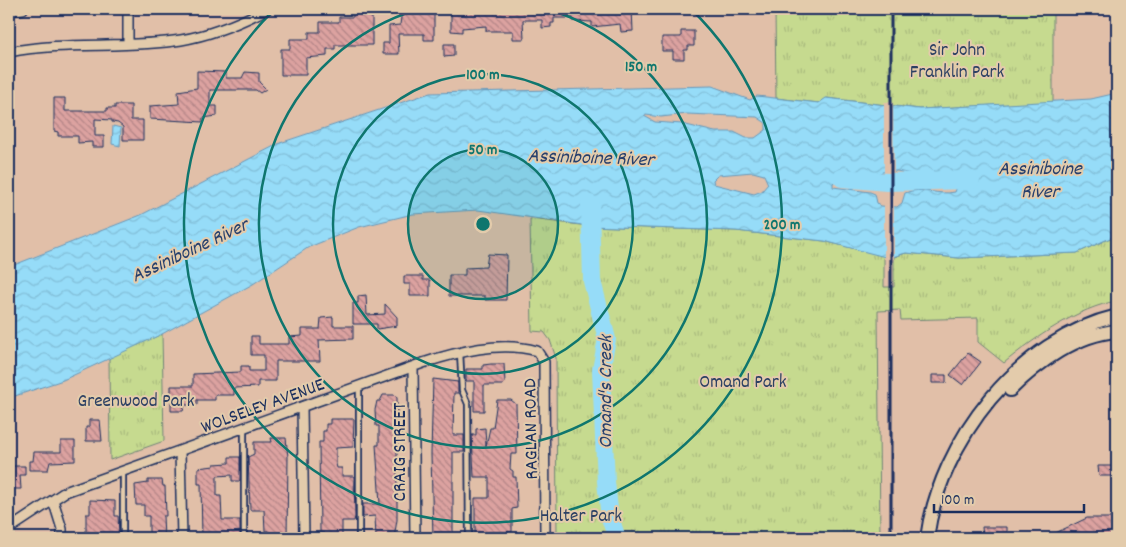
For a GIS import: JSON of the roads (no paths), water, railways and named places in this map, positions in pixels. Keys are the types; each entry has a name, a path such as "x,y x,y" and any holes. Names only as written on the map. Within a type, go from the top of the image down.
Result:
{"main road":[{"path":"926,538 934,500 946,467 967,430 990,400 1019,370 1045,350 1090,326 1117,316"},
{"path":"934,538 942,499 950,479 970,441 999,400 1036,367 1064,349 1085,339 1117,331"}],"street":[{"path":"9,10 23,9"},
{"path":"128,9 128,44"},
{"path":"9,52 49,46 128,44 192,38 234,25 266,9"},
{"name":"WOLSELEY AVENUE","path":"9,529 65,492 413,366 460,352 522,347 537,351"},
{"name":"RAGLAN ROAD","path":"537,351 544,362 546,538"},
{"name":"CRAIG STREET","path":"413,366 415,538"},
{"path":"302,406 304,538"},
{"path":"180,451 182,538"},
{"path":"53,500 62,529 62,538"}],"lane":[{"path":"460,352 462,390 468,404 469,538"},
{"path":"359,386 359,538"},
{"path":"244,428 244,538"},
{"path":"123,472 124,538"}],"water":[{"name":"Assiniboine River","path":"712,86 750,100 757,96 819,103 826,98 920,109 1091,99 1117,93 1117,235 1077,253 959,258 906,253 889,258 824,241 736,231 589,226 478,210 413,214 359,227 309,247 253,284 162,334 63,380 9,398 9,267 141,215 280,143 430,93","holes":["687,114 757,117 766,123 766,130 755,138 746,138 734,132 715,132 682,124 655,122 644,116 661,117","897,171 930,176 946,180 957,187 955,192 949,193 911,191 905,193 902,203 897,207 881,206 877,203 875,194 870,192 833,187 835,181 864,181 882,172","753,172 764,175 768,184 762,191 754,194 714,184 713,180 718,175"]},
{"path":"113,126 121,128 120,146 112,144"}],"waterway":[{"name":"Assiniboine River","path":"842,178 887,182 971,180"},
{"name":"Omand's Creek","path":"590,204 592,281 607,339 601,370 606,482 610,518 617,538"}],"railway":[{"path":"891,9 891,538"}],"park label":[{"name":"Sir John Franklin Park","path":"957,59"},
{"name":"Omand Park","path":"743,380"},
{"name":"Greenwood Park","path":"136,399"},
{"name":"Halter Park","path":"581,514"}]}
